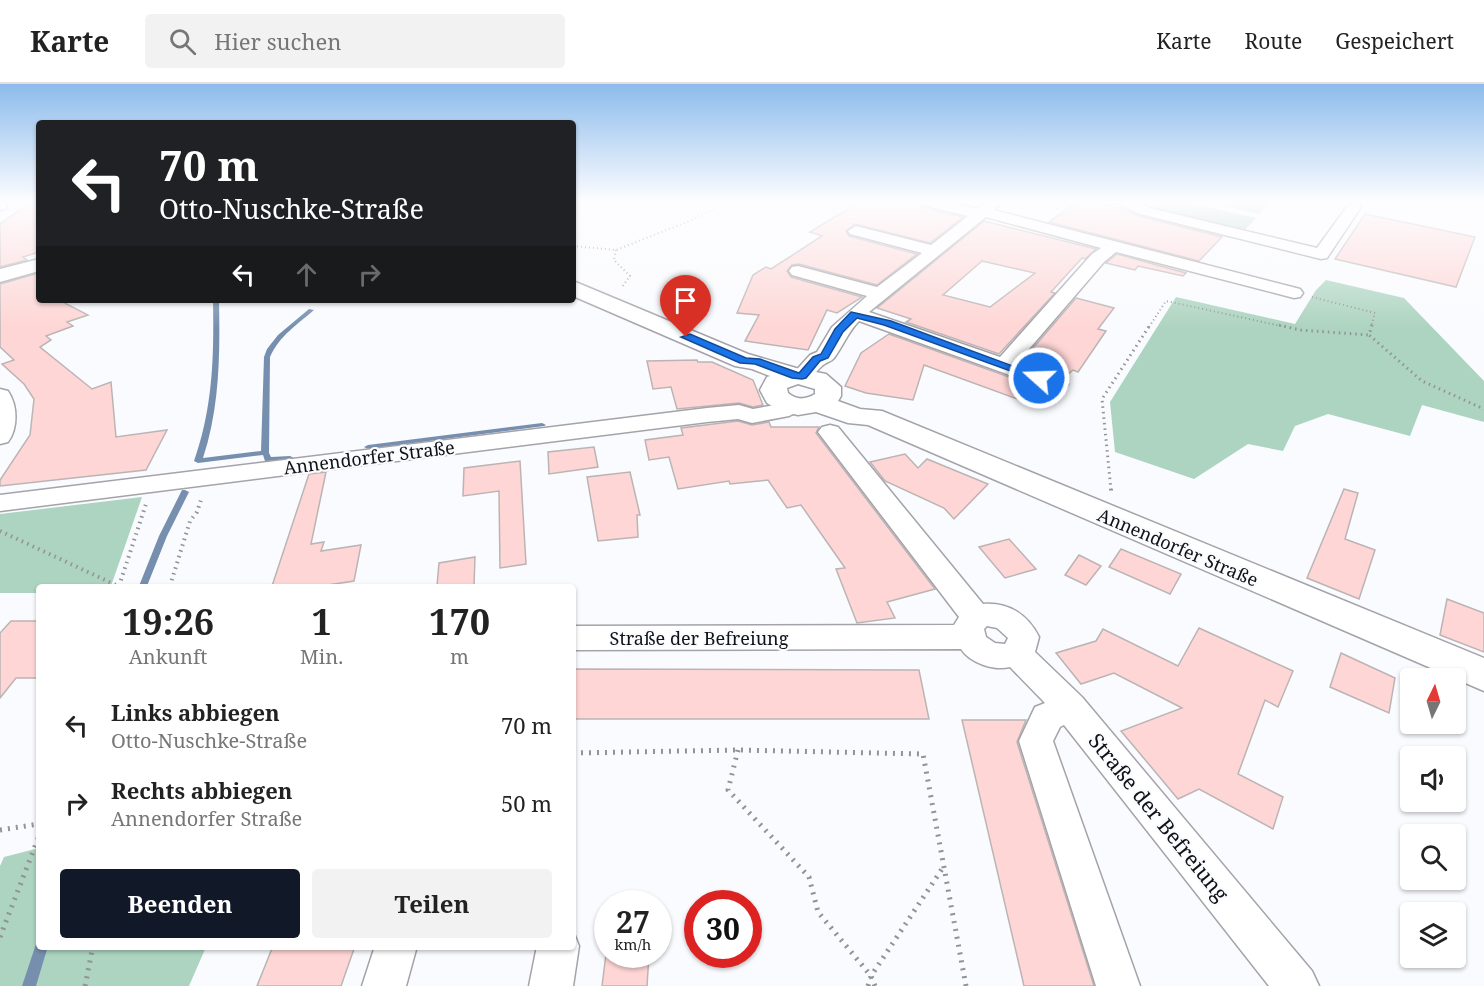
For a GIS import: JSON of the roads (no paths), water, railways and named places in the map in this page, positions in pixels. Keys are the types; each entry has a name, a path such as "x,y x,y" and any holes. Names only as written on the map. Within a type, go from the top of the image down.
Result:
{"main road":[{"path":"0,276 36,266"},
{"name":"Annendorfer Straße","path":"576,289 744,361 748,368 802,390 858,417 872,417 1484,675"}],"street":[{"path":"910,244 935,250"},
{"path":"802,390 830,361 825,356 839,331 855,314 942,244"},
{"path":"1111,244 1294,293"},
{"path":"1280,244 1321,254 1328,244"},
{"path":"1004,365 1098,258 1115,245"},
{"path":"798,271 881,294"},
{"path":"855,314 888,323 1056,384"},
{"name":"Annendorfer Straße","path":"0,503 739,412 752,416 781,411 802,390"},
{"path":"0,396 5,418 0,437"},
{"path":"830,432 973,627"},
{"name":"Straße der Befreiung","path":"576,638 973,627 973,644 989,655 1016,654 1070,707 1297,986"},
{"path":"1070,707 1047,717 1036,741 1118,986"},
{"path":"384,986 395,950"},
{"path":"551,986 557,950"}],"waterway":[{"path":"216,303 213,402 205,441 198,461 265,453"},
{"path":"265,453 267,357 280,336 311,310"},
{"path":"368,447 542,425"},
{"path":"265,453 268,459 290,458"},
{"path":"144,584 163,536 185,492"},
{"path":"29,986 41,950"}]}
